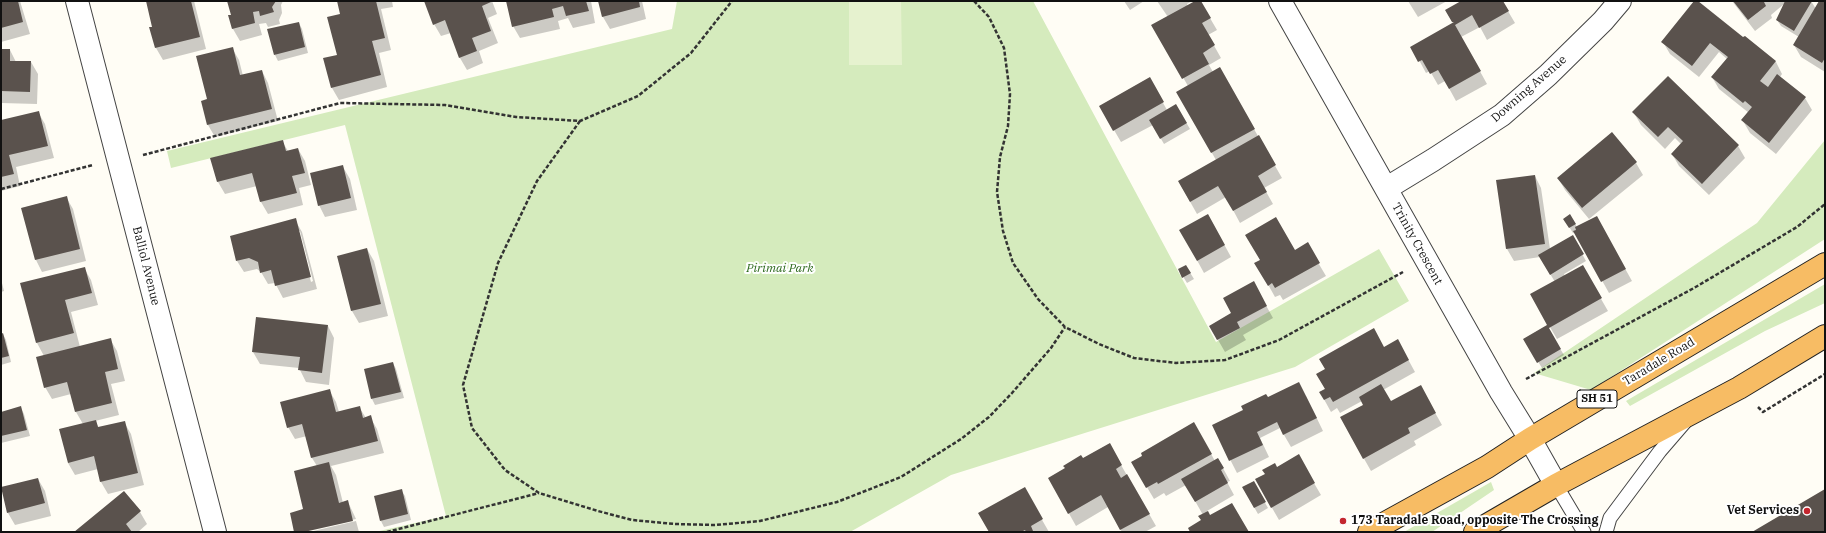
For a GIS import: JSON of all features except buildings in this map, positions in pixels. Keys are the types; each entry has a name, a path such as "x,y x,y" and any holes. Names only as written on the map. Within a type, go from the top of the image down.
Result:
{"highway":[{"name":"Taradale Road","path":"1369,532 1487,467 1530,439 1825,264"},
{"path":"1475,532 1556,485 1739,388 1825,336"}],"street":[{"name":"Balliol Avenue","path":"77,1 215,532"},
{"name":"Trinity Crescent","path":"1280,1 1501,392 1556,485"},
{"name":"Downing Avenue","path":"1387,188 1502,115 1548,75 1592,32 1620,1"}],"lane":[{"path":"1606,532 1610,518 1660,451 1693,413"},
{"path":"1556,485 1584,532"}],"path":[{"path":"1,189 149,154 340,103 445,105 516,117 580,121 638,96 691,53 732,1"},
{"path":"974,1 988,17 1004,48 1010,94 1008,126 1000,158 997,192 1003,231 1014,264 1038,299 1065,326 1099,344 1134,358 1176,363 1225,360 1279,340 1426,260"},
{"path":"580,121 537,181 498,263 463,385 472,428 505,470 539,493 598,512 632,520 675,524 715,525 760,521 838,502 901,476 961,439 989,417 1012,393 1051,348 1065,326"},
{"path":"1526,379 1694,288 1797,227 1825,204"},
{"path":"387,532 539,493"}],"green space":[{"name":"Pirimai Park","path":"677,1 1033,1 1216,342 1379,249 1409,301 1295,367 951,475 850,532 375,532 446,516 345,125 171,168 167,151 672,29"},
{"path":"849,1 901,1 902,65 849,65"},
{"path":"1825,140 1825,239 1591,390 1534,373 1757,223"},
{"path":"1825,284 1825,303 1765,331 1630,406 1626,401"},
{"path":"1491,482 1494,490 1432,532 1404,532"}],"place":[{"name":"Vet Services","path":"1807,511"},
{"name":"173 Taradale Road, opposite The Crossing","path":"1343,521"}]}
